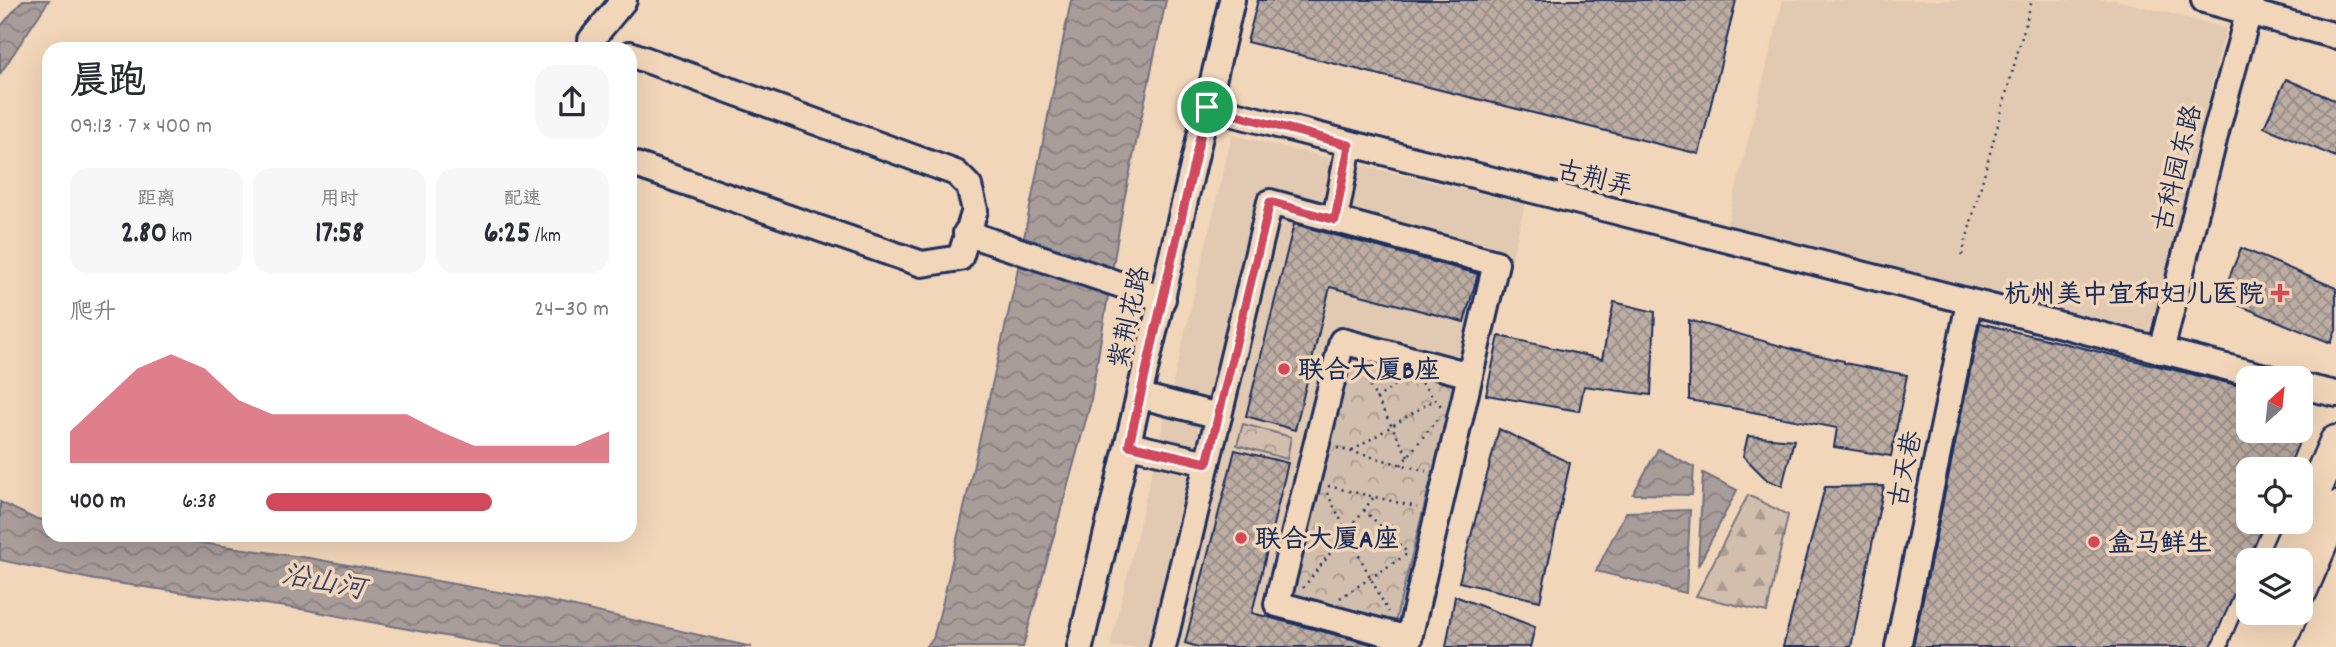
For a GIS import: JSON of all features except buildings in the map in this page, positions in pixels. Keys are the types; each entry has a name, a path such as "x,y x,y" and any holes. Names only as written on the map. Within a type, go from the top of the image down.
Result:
{"main road":[{"path":"2313,494 2336,442"},
{"path":"2313,562 2336,508"},
{"path":"2246,647 2255,625"},
{"path":"2277,647 2286,625"}],"street":[{"path":"589,42 624,0"},
{"name":"紫荆花路","path":"1080,647 1232,0"},
{"path":"2204,0 2250,6 2336,36"},
{"name":"古科园东路","path":"2161,351 2250,6"},
{"path":"637,57 956,173 969,186 975,210 960,258 922,264 637,165"},
{"name":"古荆弄","path":"1207,107 2236,370"},
{"path":"1335,220 1349,145"},
{"path":"1163,647 1270,202 1496,263 1408,643 1278,604 1342,341 1470,375"},
{"path":"966,233 1163,299"},
{"name":"古天巷","path":"1898,647 1969,303"},
{"path":"2314,389 2336,394"},
{"path":"1140,396 1219,416"},
{"path":"1129,445 1207,463"}],"path":[{"path":"1962,255 2032,0"},
{"path":"1355,359 1408,456"},
{"path":"1376,398 1412,373"},
{"path":"1419,382 1444,410"},
{"path":"1350,452 1435,399"},
{"path":"1401,465 1450,402"},
{"path":"1317,443 1447,476"},
{"path":"1392,621 1322,484 1438,512"},
{"path":"1297,595 1374,497"},
{"path":"1364,510 1408,554"},
{"path":"1331,604 1413,550"}],"shaded area":[{"path":"1783,0 2117,0 2226,28 2149,335 1726,228"},
{"path":"1232,135 1525,204 1419,647 1110,647"}],"green space":[{"path":"1351,358 1455,384 1395,622 1292,594"},
{"path":"1243,424 1291,437 1287,459 1237,445"},
{"path":"1748,495 1788,515 1767,612 1696,596"}],"water":[{"path":"23,0 49,0 0,74 0,27"},
{"path":"1071,0 1166,0 1123,205 1090,405 1023,647 925,647 933,639 943,601 1014,288"},
{"path":"1658,449 1694,467 1692,495 1633,494"},
{"path":"1703,473 1737,490 1698,566"},
{"name":"沿山河","path":"0,502 42,520 42,542 195,542 309,558 548,601 752,647 503,647 307,610 95,580 0,560"},
{"path":"1690,510 1686,593 1596,571 1626,512"}],"place":[{"name":"杭州美中宜和妇儿医院","path":"2280,293"},
{"name":"联合大厦B座","path":"1284,369"},
{"name":"联合大厦A座","path":"1241,538"},
{"name":"盒马鲜生","path":"2094,542"}],"route":[{"path":"1207,107 1349,145 1335,220 1270,202 1207,463 1129,445 1207,107"}]}
